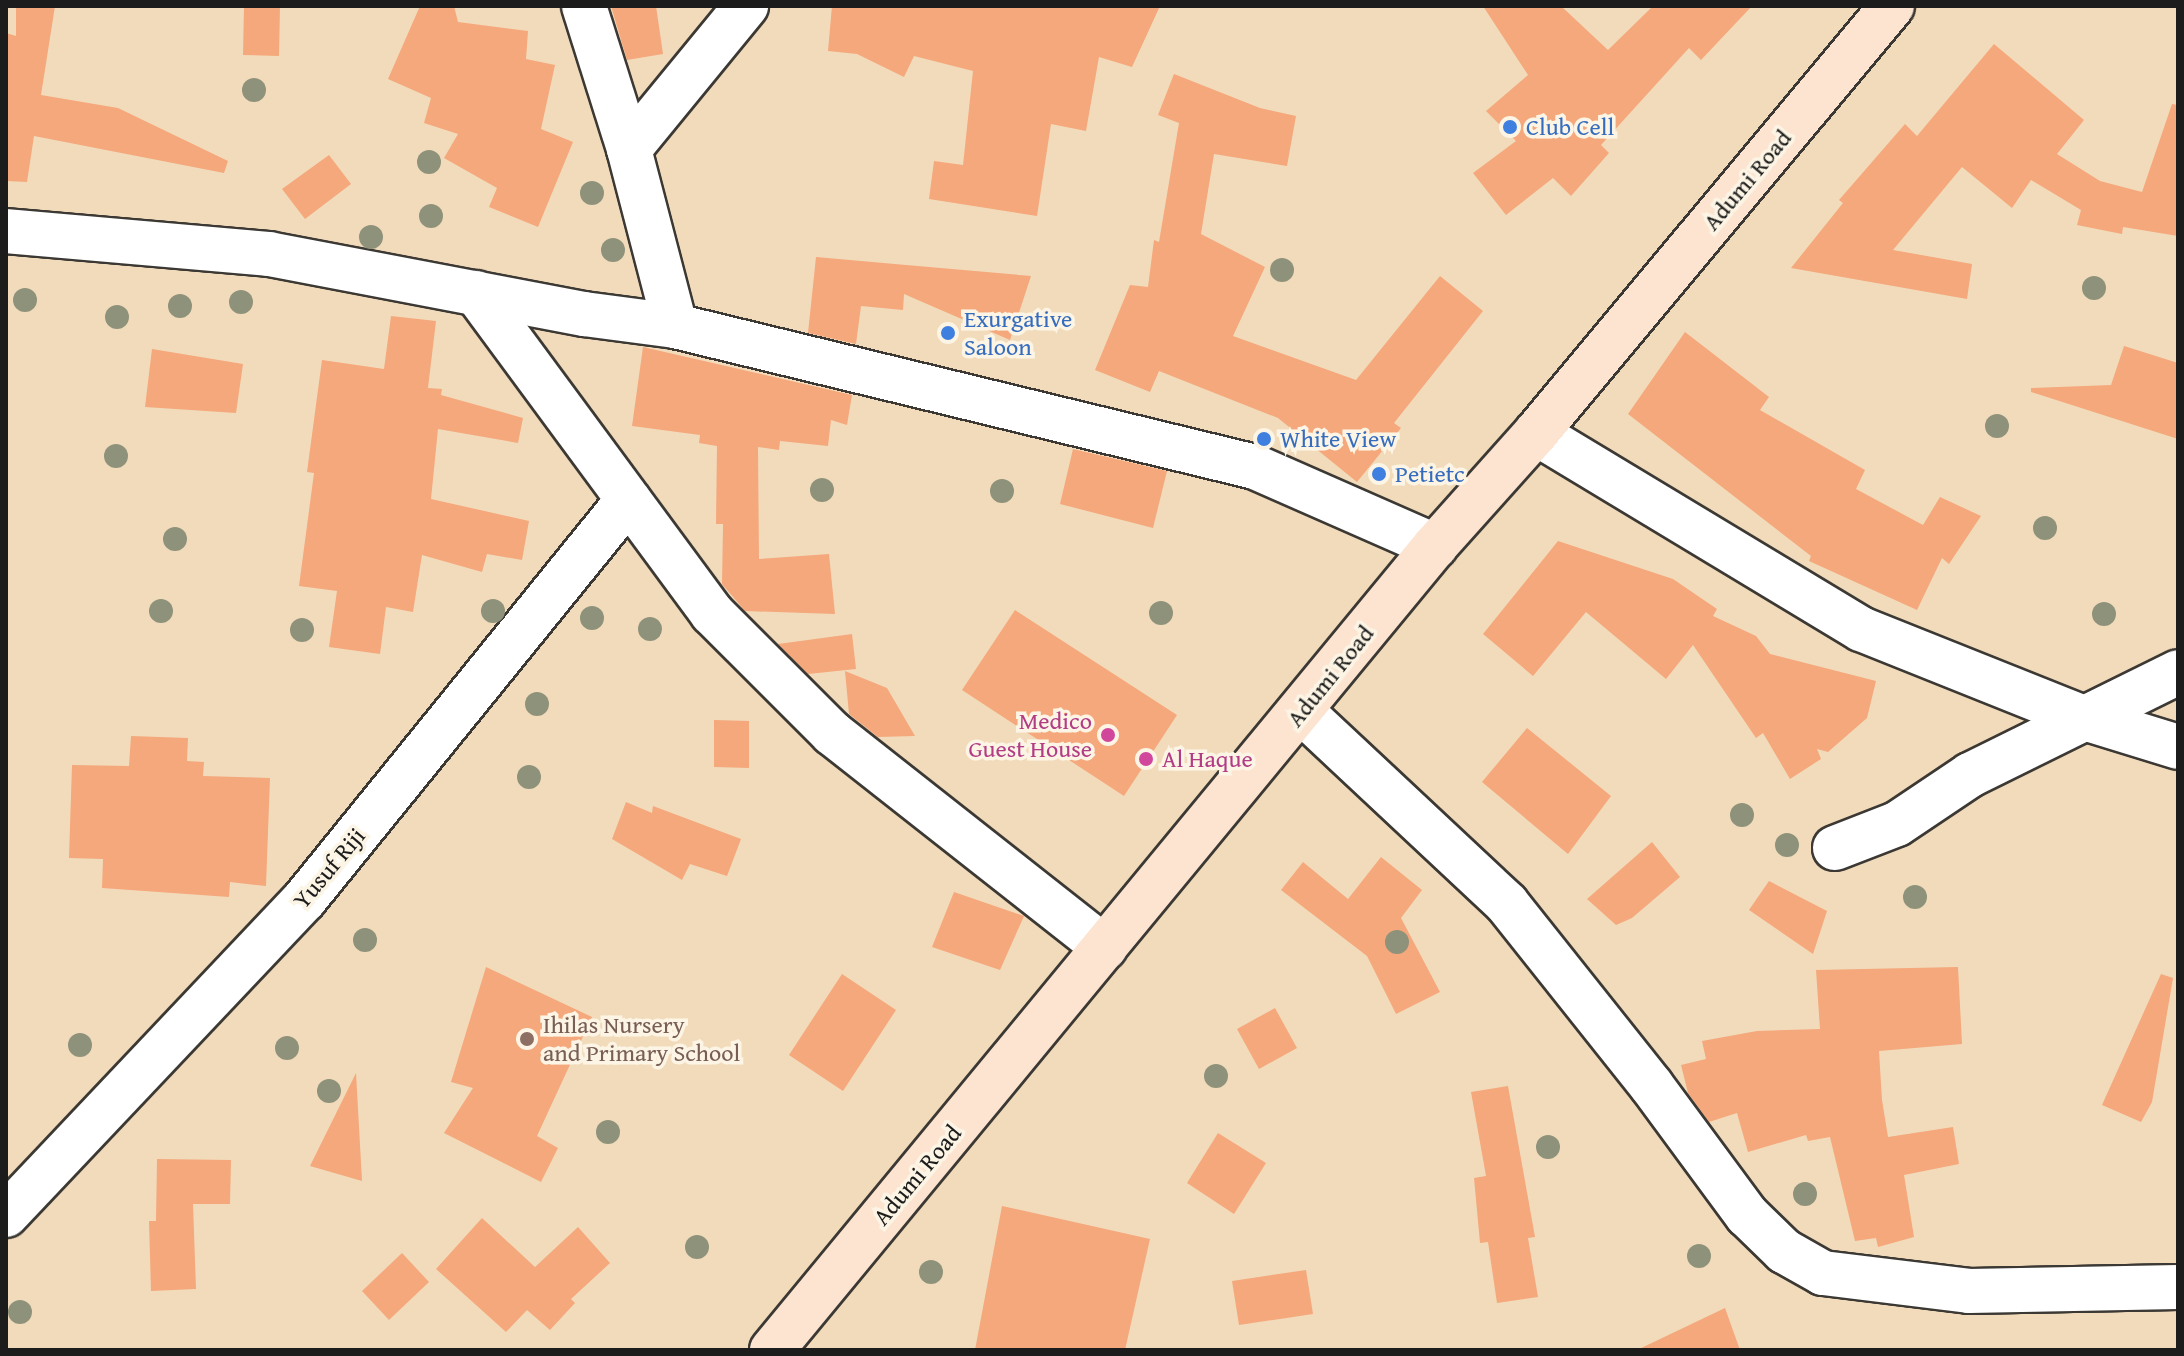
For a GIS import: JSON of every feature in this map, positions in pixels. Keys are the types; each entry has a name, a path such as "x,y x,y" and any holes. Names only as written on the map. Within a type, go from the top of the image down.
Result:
{"main road":[{"name":"Adumi Road","path":"772,1350 1435,546 1536,433 1892,6"}],"street":[{"path":"584,6 629,149 675,326"},
{"path":"629,149 746,6"},
{"path":"6,231 269,254 584,314 675,326 1255,467 1435,546"},
{"path":"476,293 712,613 832,733 1105,948"},
{"path":"1536,433 1861,629 2084,718 2178,747"},
{"name":"Yusuf Riji","path":"6,1215 304,900 628,500"},
{"path":"1835,848 1897,824 1970,775 2178,672"},
{"path":"1301,711 1507,904 1651,1085 1747,1215 1784,1251 1823,1273 1969,1291 2178,1287"}],"building":[{"path":"16,6 55,6 41,95 118,108 228,161 224,173 34,136 27,182 6,181 6,33 16,36"},
{"path":"244,6 280,6 279,56 243,55"},
{"path":"420,6 454,6 458,22 528,31 526,59 555,65 541,129 573,142 538,227 489,207 497,188 444,158 458,134 424,123 431,98 388,79"},
{"path":"611,6 656,6 663,54 627,60"},
{"path":"832,6 1160,6 1132,67 1099,57 1086,131 1051,124 1037,216 929,199 934,161 963,165 973,71 914,56 904,77 857,54 828,51"},
{"path":"1483,6 1561,6 1608,50 1653,6 1752,6 1701,60 1689,48 1601,145 1609,153 1571,196 1553,178 1506,215 1473,173 1516,141 1486,111 1528,75"},
{"path":"1994,44 2084,120 2057,154 2100,181 2142,192 2172,104 2178,105 2178,236 2123,227 2122,234 2077,225 2081,210 2031,180 2012,208 1962,167 1893,250 1972,264 1967,299 1791,268 1843,203 1839,200 1905,124 1917,136"},
{"path":"1174,74 1260,108 1296,116 1287,166 1214,154 1201,234 1265,267 1233,336 1356,380 1440,276 1483,311 1394,423 1401,428 1357,482 1278,418 1159,371 1150,392 1095,370 1130,285 1148,287 1154,240 1159,242 1179,123 1158,115"},
{"path":"329,155 351,184 305,219 282,189"},
{"path":"816,257 1031,276 1010,340 904,294 903,310 861,306 856,344 808,333"},
{"path":"391,316 436,321 428,388 442,389 441,395 523,418 518,443 438,429 431,499 529,521 522,560 487,554 482,572 422,555 413,612 386,607 380,654 329,647 337,591 299,586 314,473 307,472 322,360 384,369"},
{"path":"1685,332 1769,397 1760,410 1865,470 1856,489 1923,525 1940,497 1981,516 1949,564 1942,558 1917,610 1809,561 1811,556 1628,414"},
{"path":"2124,346 2178,363 2178,439 2031,392 2031,388 2111,385"},
{"path":"643,347 852,395 847,425 831,420 828,446 780,441 779,450 758,447 759,559 829,554 835,614 745,611 722,584 723,524 716,524 717,446 699,443 700,435 632,426"},
{"path":"152,349 243,364 236,413 145,407"},
{"path":"1073,449 1167,471 1153,528 1060,504"},
{"path":"1558,541 1673,579 1717,609 1713,616 1756,636 1770,654 1876,681 1867,718 1828,752 1817,749 1821,759 1790,779 1763,733 1756,738 1693,645 1666,679 1586,612 1533,676 1483,634"},
{"path":"1015,610 1177,715 1124,796 962,690"},
{"path":"852,634 856,669 808,674 778,644"},
{"path":"845,671 887,688 915,736 878,737 849,714"},
{"path":"714,720 749,721 749,768 714,767"},
{"path":"1527,728 1611,796 1568,854 1482,782"},
{"path":"131,736 188,738 187,761 204,762 203,776 270,778 266,886 230,882 229,897 102,888 103,859 69,858 72,765 129,766"},
{"path":"626,802 652,813 653,806 741,839 727,876 690,864 682,880 612,839"},
{"path":"1652,842 1680,877 1632,918 1616,925 1587,899"},
{"path":"1381,857 1422,890 1401,918 1440,992 1396,1014 1367,956 1281,890 1303,862 1348,899"},
{"path":"1769,881 1827,911 1813,954 1749,910"},
{"path":"954,892 1024,916 1000,970 932,947"},
{"path":"486,967 592,1017 537,1136 558,1148 541,1182 444,1133 473,1088 451,1082"},
{"path":"1958,967 1962,1044 1879,1051 1888,1137 1953,1127 1959,1164 1904,1175 1914,1237 1878,1247 1876,1238 1855,1241 1830,1137 1808,1141 1806,1135 1748,1152 1737,1113 1709,1122 1688,1093 1681,1065 1706,1059 1702,1041 1757,1031 1820,1029 1816,970"},
{"path":"842,974 896,1010 843,1091 789,1055"},
{"path":"2161,974 2173,978 2152,1102 2141,1122 2102,1105"},
{"path":"1275,1008 1297,1048 1259,1069 1237,1029"},
{"path":"356,1073 362,1181 310,1166"},
{"path":"1508,1086 1535,1237 1528,1238 1538,1297 1497,1303 1488,1242 1480,1243 1474,1178 1486,1176 1471,1092"},
{"path":"1218,1133 1266,1163 1234,1214 1187,1183"},
{"path":"157,1159 231,1160 230,1204 193,1204 196,1289 151,1291 149,1221 156,1221"},
{"path":"1002,1206 1150,1239 1125,1350 975,1350"},
{"path":"482,1218 535,1267 578,1227 610,1263 571,1299 575,1303 550,1330 527,1310 506,1332 436,1269"},
{"path":"402,1253 429,1282 389,1320 362,1291"},
{"path":"1306,1270 1313,1314 1239,1325 1232,1281"},
{"path":"1725,1308 1740,1350 1637,1350"}],"place":[{"name":"Club Cell","path":"1510,127"},
{"name":"Exurgative Saloon","path":"948,333"},
{"name":"White View","path":"1264,439"},
{"name":"Petietc","path":"1379,474"},
{"name":"Medico Guest House","path":"1108,735"},
{"name":"Al Haque","path":"1146,759"},
{"name":"Ihilas Nursery and Primary School","path":"527,1039"}]}
